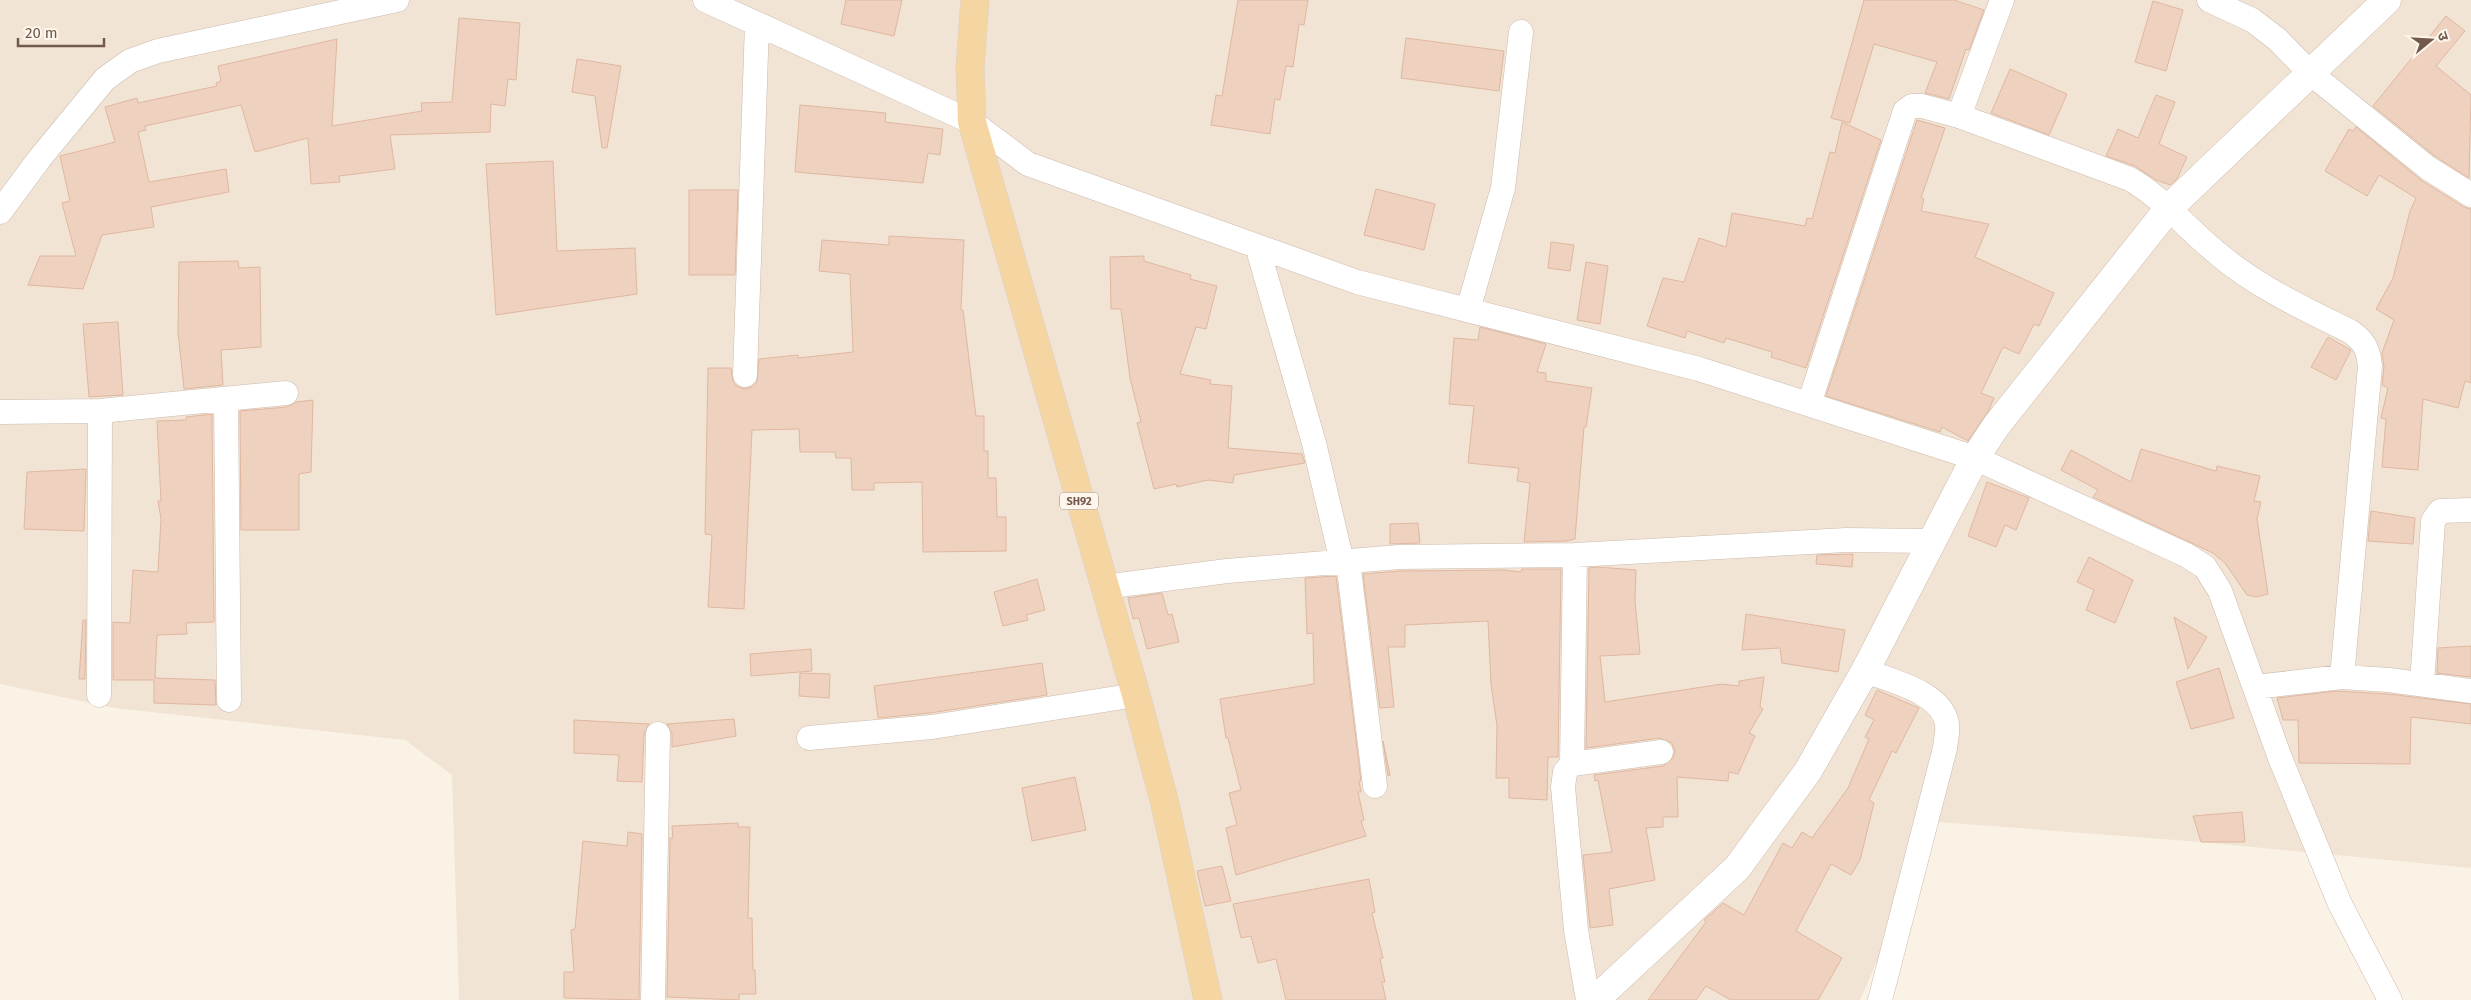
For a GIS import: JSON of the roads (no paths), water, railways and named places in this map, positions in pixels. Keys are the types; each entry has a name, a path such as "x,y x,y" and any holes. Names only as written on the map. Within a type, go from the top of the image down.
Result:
{"main road":[{"name":"SH92","path":"975,0 970,68 972,122 1136,695 1165,804 1208,1000"}],"street":[{"path":"0,212 40,158 105,79 130,61 158,51 397,0"},
{"path":"705,0 972,122 1028,164 1358,282 1699,368 1975,458 2186,555 2205,567 2220,591 2280,758 2340,904 2390,1000"},
{"path":"1959,116 2002,0"},
{"path":"2209,0 2252,20 2277,39 2309,72 2428,168 2471,195"},
{"path":"1595,1000 1737,868 1808,772 1864,671 1975,458 1996,426 2169,208 2386,0"},
{"path":"745,375 756,24"},
{"path":"1468,310 1502,188 1521,32"},
{"path":"1809,404 1905,111 1912,106 1922,106 1959,116 2130,179 2148,190 2169,208 2217,254 2274,294 2352,332 2361,339 2368,349 2370,366 2342,677"},
{"path":"1257,246 1314,443 1345,561 1375,786"},
{"path":"0,412 100,411 286,394"},
{"path":"226,399 229,700"},
{"path":"99,695 100,411"},
{"path":"2422,684 2433,521 2440,511 2471,510"},
{"path":"1104,587 1228,571 1399,557 1575,555 1846,540 1930,542"},
{"path":"1575,555 1572,764 1566,772 1563,788 1576,930 1588,1000"},
{"path":"1864,671 1931,698 1942,710 1947,724 1945,748 1880,1000"},
{"path":"2255,687 2342,677 2422,684 2471,691"},
{"path":"809,738 932,727 1136,695"},
{"path":"653,1000 658,734"},
{"path":"1572,764 1661,752"}]}
